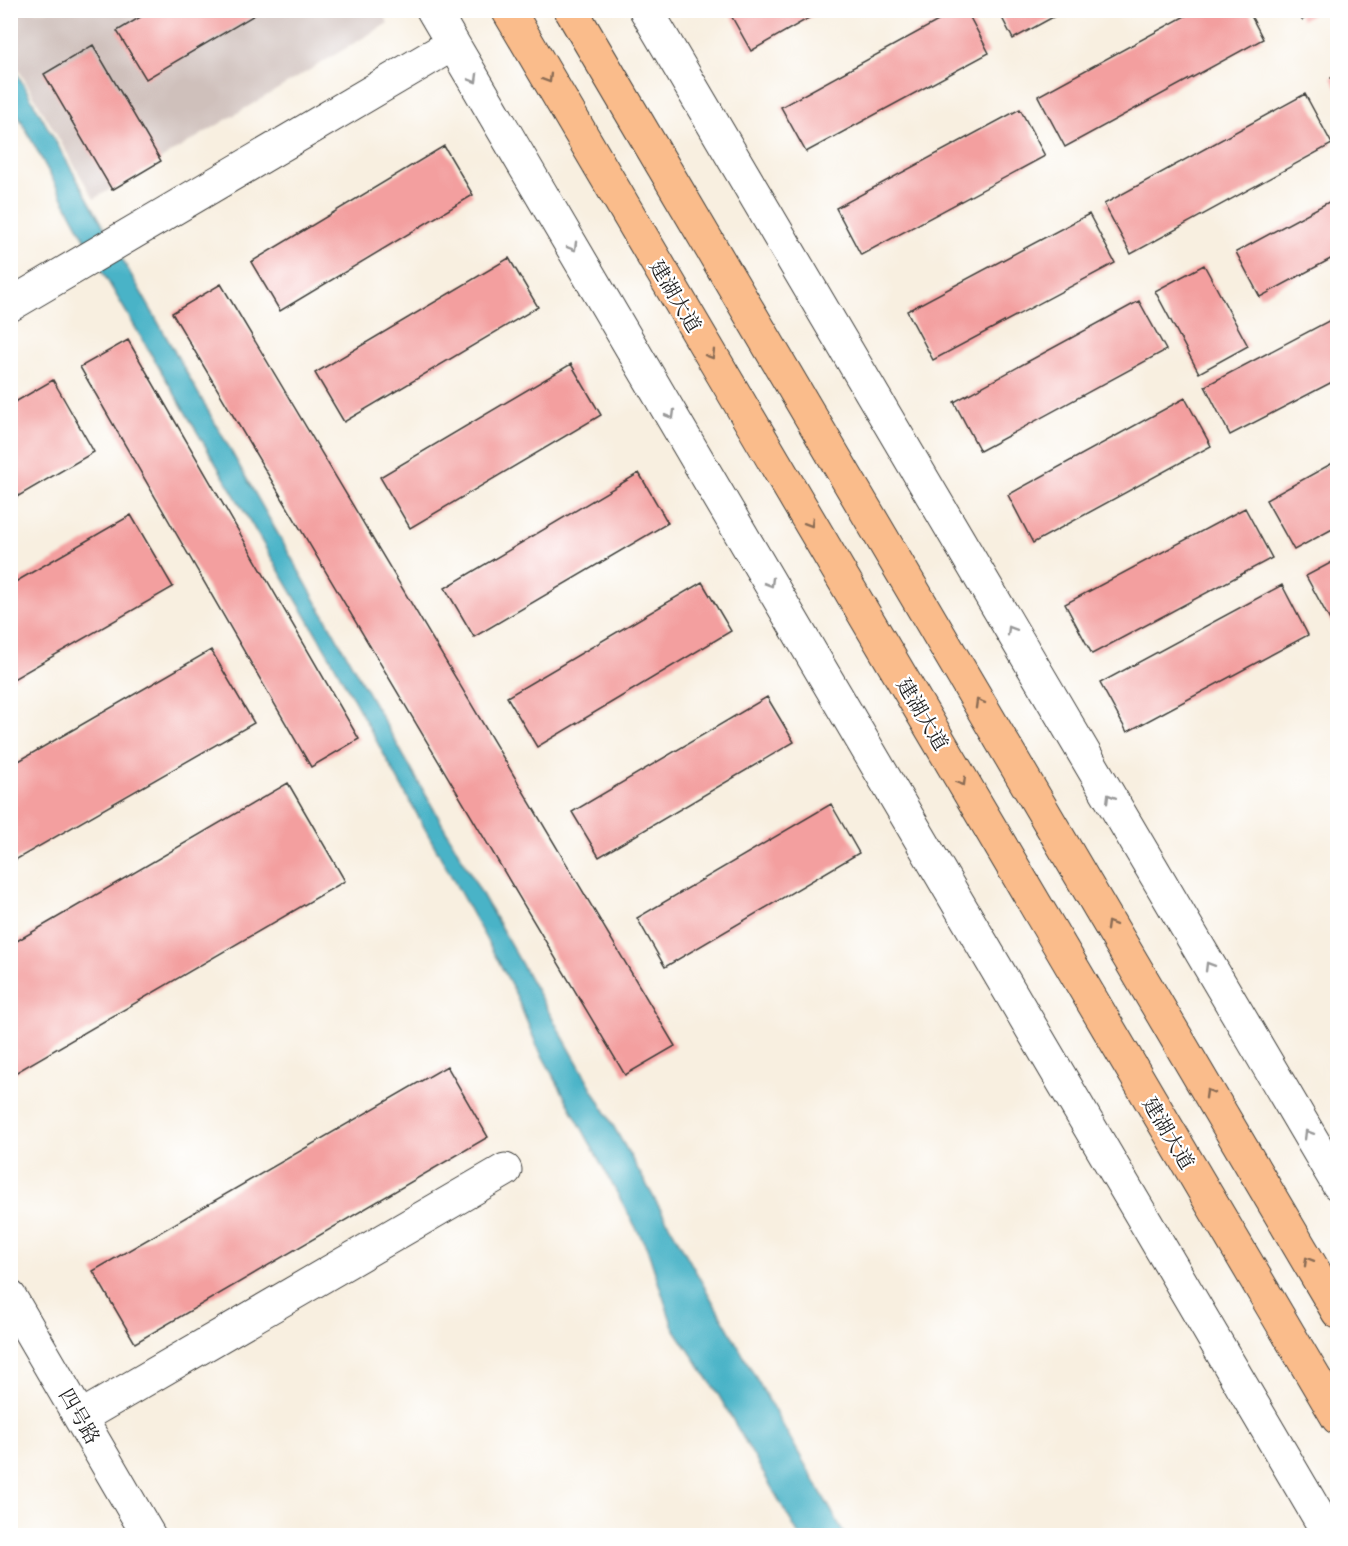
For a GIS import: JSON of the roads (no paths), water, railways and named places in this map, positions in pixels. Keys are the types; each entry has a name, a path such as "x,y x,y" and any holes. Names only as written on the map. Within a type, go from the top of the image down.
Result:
{"main road":[{"name":"建湖大道","path":"508,10 1338,1418"},
{"path":"572,10 1338,1312"}],"street":[{"path":"433,10 1330,1536"},
{"path":"646,10 1338,1184"},
{"path":"10,305 453,44"},
{"path":"81,1417 505,1170"},
{"name":"四号路","path":"10,1297 149,1536"}],"water":[{"path":"10,61 845,1535 799,1535 715,1389 673,1327 647,1248 537,1046 513,988 329,655 106,278 11,102"}]}
